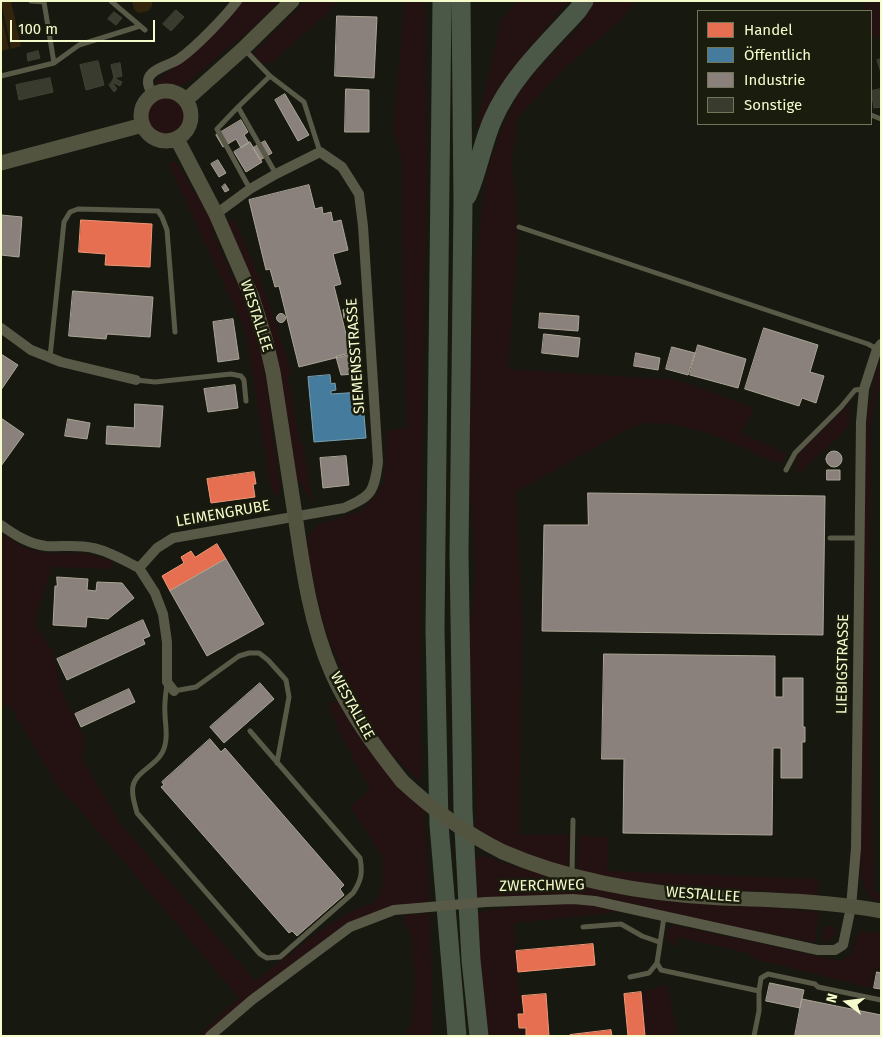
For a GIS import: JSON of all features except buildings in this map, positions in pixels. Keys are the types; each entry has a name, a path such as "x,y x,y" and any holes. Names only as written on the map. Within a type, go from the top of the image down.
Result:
{"highway":[{"path":"442,1 435,628 439,826 457,1036"},
{"path":"461,1 463,203 459,553 463,800 471,960 479,1036"},
{"path":"463,203 474,181 487,135 503,100 530,62 584,1"},
{"path":"443,1036 453,998"}],"main road":[{"path":"186,100 243,49 292,1"},
{"path":"170,91 186,100 190,108 191,122 188,130 177,139 166,142 155,139 147,133 143,125 142,111 146,102 152,96 170,91"},
{"path":"1,163 143,125"},
{"name":"WESTALLEE","path":"177,139 216,214 252,297 266,342 273,372 304,579 315,627 332,673 351,709 375,747 402,781 450,822 476,838 531,864 572,876 620,887 670,894 781,900 881,911"}],"street":[{"path":"152,96 148,86 148,79 152,73 179,59 237,1"},
{"path":"216,214 250,189 320,152"},
{"name":"SIEMENSSTRASSE","path":"295,517 344,508 360,501 370,494 375,482 378,462 359,194 342,167 320,152"},
{"path":"1,328 32,350 50,358 136,380"},
{"name":"LIEBIGSTRASSE","path":"851,907 856,848 861,422 864,389 879,347"},
{"name":"LEIMENGRUBE","path":"139,568 157,548 173,538 295,517"},
{"path":"1,525 15,535 31,542 46,546 69,545 94,548 116,556 139,568 155,593 162,614 167,642 167,682 174,691"},
{"name":"ZWERCHWEG","path":"210,1036 252,1000 350,927 394,910 486,902 595,900 818,950 836,950 843,945 851,907"}],"lane":[{"path":"31,1 44,2 54,63"},
{"path":"111,1 145,30"},
{"path":"1,76 54,63 79,45 140,26"},
{"path":"243,49 270,76 304,102 320,152"},
{"path":"250,189 217,128 270,76"},
{"path":"238,107 276,174"},
{"path":"50,358 64,222 70,212 78,210 158,211 166,230 176,332"},
{"path":"519,227 879,347"},
{"path":"136,380 154,382 231,374 241,376 244,380 246,401"},
{"path":"786,470 795,453 841,407 855,390 864,389"},
{"path":"830,538 859,538"},
{"path":"174,691 196,687 239,656 249,652 259,653 286,680 289,698 277,763"},
{"path":"167,682 165,745 160,758 137,777 133,785 132,795 137,813 260,954 268,958 280,957 353,893 362,874 360,858 250,731"},
{"path":"572,876 573,820"},
{"path":"630,976 649,973 657,963 664,916"},
{"path":"583,927 621,924 642,936 659,942"},
{"path":"657,963 661,970 758,991"},
{"path":"754,1036 759,1011 758,991 761,978 768,974 881,1000"}],"shaded area":[{"path":"1,1 11,1 21,46 11,49"},
{"path":"132,1 152,1 152,6 148,11 138,13 134,9"},
{"path":"240,1 279,1 257,24 190,80 173,87 163,87 155,84 156,81 190,55"},
{"path":"306,1 338,1 331,10 271,63 262,63 253,54"},
{"path":"405,1 425,1 427,175 421,544 421,783 390,753 362,713 348,687 323,621 309,563 307,546 308,536 317,525 361,511 375,497 384,483 387,430 407,428 402,160 393,131"},
{"path":"517,1 569,1 522,57 496,94 482,130 477,124 501,20"},
{"path":"594,1 635,1 621,20 565,68 517,118 512,164 518,234 508,369 678,380 754,408 741,433 787,454 783,462 772,461 707,433 673,424 647,423 628,429 516,492 522,622 519,835 569,835 568,865 559,868 502,845 474,826 476,820 475,706 464,675 476,573 468,466 476,259 487,171 504,122 519,92 539,67 578,28"},
{"path":"866,1 881,1 881,38 872,36 872,10 864,10"},
{"path":"1,13 9,49 1,51"},
{"path":"161,91 171,91 184,98 191,111 191,121 184,134 171,141 161,141 152,137 145,130 141,121 141,111 145,102 152,95"},
{"path":"175,161 210,217 215,237 232,276 243,290 257,334 265,372 280,489 275,499 269,478 246,332 172,172 169,162"},
{"path":"235,220 266,294 291,370 288,377 300,442 304,447 312,502 297,478 282,391 227,224"},
{"path":"881,356 881,380 870,425 871,774 874,892 881,893 881,902 874,899 865,889 860,854 865,425"},
{"path":"850,404 849,427 797,475 797,455"},
{"path":"1,532 23,547 44,553 86,553 111,561 113,569 52,567 37,611 36,627 52,650 62,692 83,736 85,747 81,756 119,822 255,981 324,928 353,910 377,901 383,883 382,856 350,807 370,789 338,730 328,704 344,697 424,801 430,907 394,910 350,927 210,1036 198,1036 239,998 80,810 57,786 9,704 1,709"},
{"path":"579,836 608,837 607,871 819,879 817,896 781,892 671,889 583,874 577,866"},
{"path":"487,856 504,863 558,878 672,899 819,912 815,943 594,897 476,900 473,858"},
{"path":"572,902 594,904 619,912 514,923 517,974 522,1012 516,1013 518,1030 524,1030 525,1036 487,1036 476,912"},
{"path":"430,913 433,1036 405,1036 412,1020 415,984 412,938 403,919 406,915"},
{"path":"674,925 840,961 850,955 859,931 881,933 881,970 875,969 871,988 751,958 751,954 678,937 676,946 670,944 666,936 667,931"},
{"path":"824,926 836,927 832,938 822,942"},
{"path":"667,985 678,1036 645,1036 641,992"}]}
